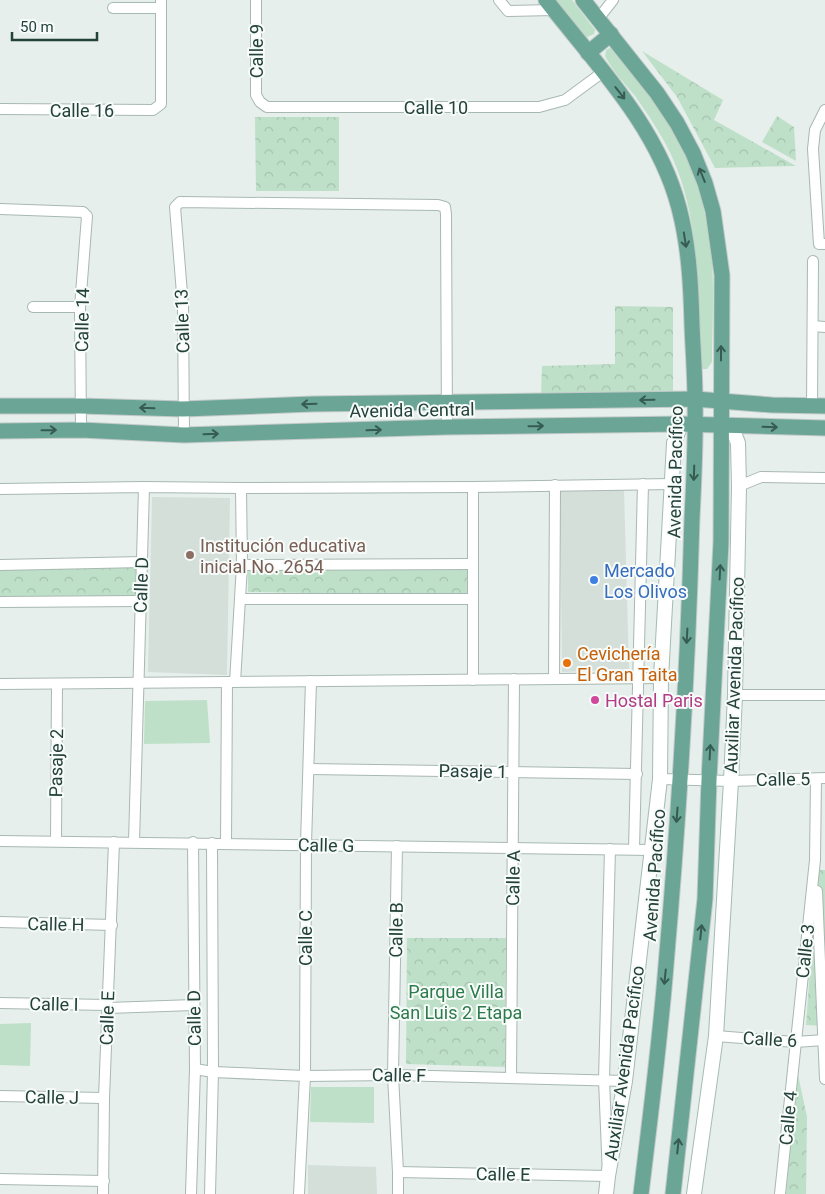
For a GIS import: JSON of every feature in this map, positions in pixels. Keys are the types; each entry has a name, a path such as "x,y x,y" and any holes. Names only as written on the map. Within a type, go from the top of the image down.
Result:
{"main road":[{"path":"584,0 657,93 677,123 693,153 705,184 714,220 722,275 721,401 726,425 705,899 673,1194"},
{"name":"Avenida Pacífico","path":"550,5 646,130 660,157 680,208 688,258 696,399 688,424 692,545 680,780 666,967 641,1194"},
{"path":"588,53 611,34"},
{"name":"Avenida Central","path":"0,406 183,409 313,404 696,399 772,405 818,406"},
{"name":"Avenida Central","path":"0,431 81,430 184,435 688,424 825,428"},
{"name":"Auxiliar Avenida Pacífico","path":"606,1194 625,1081 660,779 661,678 674,443 688,424"},
{"name":"Auxiliar Avenida Pacífico","path":"694,1194 716,1036 732,781 739,486 738,443 726,425"}],"street":[{"name":"Calle 9","path":"256,0 256,95 260,102"},
{"path":"499,0 508,11 550,5"},
{"path":"598,19 612,0"},
{"path":"113,8 161,4"},
{"name":"Calle 16","path":"0,109 153,110 161,104 161,4"},
{"name":"Calle 10","path":"260,102 268,107 538,108 565,100 603,72"},
{"path":"825,110 815,130 813,148 819,244 825,244"},
{"name":"Calle 13","path":"184,435 183,306 175,207 180,202 438,205 445,207 447,403"},
{"name":"Calle 14","path":"0,209 83,212 87,216 80,307 81,430"},
{"path":"813,262 812,326 818,406"},
{"path":"33,306 80,307"},
{"path":"812,326 825,327"},
{"path":"447,403 447,428"},
{"path":"739,486 761,477 825,478"},
{"path":"634,850 643,484"},
{"path":"0,489 473,487 672,484"},
{"path":"554,679 555,485"},
{"name":"Calle D","path":"139,683 144,487"},
{"path":"473,487 473,680"},
{"path":"226,843 231,682 242,565 241,488"},
{"path":"0,566 143,562"},
{"path":"242,565 472,564"},
{"path":"240,599 472,599"},
{"path":"0,602 140,601"},
{"path":"0,684 661,678"},
{"name":"Calle A","path":"511,1077 514,679"},
{"name":"Calle C","path":"300,1194 305,1076 306,844 311,681"},
{"path":"134,842 139,683"},
{"name":"Pasaje 2","path":"56,841 57,684"},
{"path":"735,694 825,695"},
{"name":"Pasaje 1","path":"309,769 637,774"},
{"name":"Calle 5","path":"680,780 732,781 820,778"},
{"name":"Calle 3","path":"820,778 825,1079"},
{"path":"660,779 680,780"},
{"name":"Calle G","path":"0,841 193,842 652,850"},
{"name":"Calle E","path":"104,1194 104,1098 114,842"},
{"name":"Calle D","path":"191,1194 195,1069 193,842"},
{"name":"Calle D","path":"210,1194 213,1072 212,843"},
{"name":"Calle B","path":"397,846 393,1074 398,1194"},
{"path":"608,1176 604,1080 610,849"},
{"name":"Calle 3","path":"795,1042 820,860"},
{"name":"Calle H","path":"0,922 112,925"},
{"name":"Calle I","path":"0,1004 194,1005"},
{"name":"Calle 6","path":"716,1036 795,1042 824,1040"},
{"name":"Calle 4","path":"780,1194 795,1042"},
{"name":"Calle F","path":"195,1069 213,1072 305,1076 393,1074 625,1081"},
{"name":"Calle J","path":"0,1096 104,1098"},
{"name":"Calle E","path":"398,1172 608,1176"},
{"path":"0,1179 104,1180"}],"shaded area":[{"name":"Mercado Los Olivos","path":"624,490 629,669 562,672 560,491"},
{"path":"152,497 230,498 227,675 148,672"},
{"path":"308,1165 376,1167 377,1194 308,1194"}],"green space":[{"path":"556,0 572,0 595,30 594,34 585,38"},
{"path":"612,47 662,110 672,126 695,178 709,233 713,279 712,362 707,369 703,369 699,365 695,250 685,194 676,167 661,135 639,101 605,56 606,50"},
{"path":"642,51 723,100 714,120 796,166 715,168 677,97"},
{"path":"777,116 794,127 796,161 762,142"},
{"path":"255,117 339,117 339,191 256,191"},
{"path":"615,306 673,307 673,393 541,395 542,366 615,364"},
{"path":"138,565 137,598 0,598 0,570"},
{"path":"468,568 468,596 248,592 248,571"},
{"path":"207,700 210,743 144,744 145,701"},
{"path":"817,870 825,870 825,1026 806,1025"},
{"name":"Parque Villa San Luis 2 Etapa","path":"407,938 506,938 505,1067 406,1064"},
{"path":"31,1023 30,1066 0,1065 0,1024"},
{"path":"797,1070 807,1117 806,1194 786,1194"},
{"path":"311,1087 374,1087 374,1123 310,1122"}],"place":[{"name":"Institución educativa inicial No. 2654","path":"190,555"},
{"name":"Mercado Los Olivos","path":"594,580"},
{"name":"Cevichería El Gran Taita","path":"567,663"},
{"name":"Hostal Paris","path":"595,700"}]}
